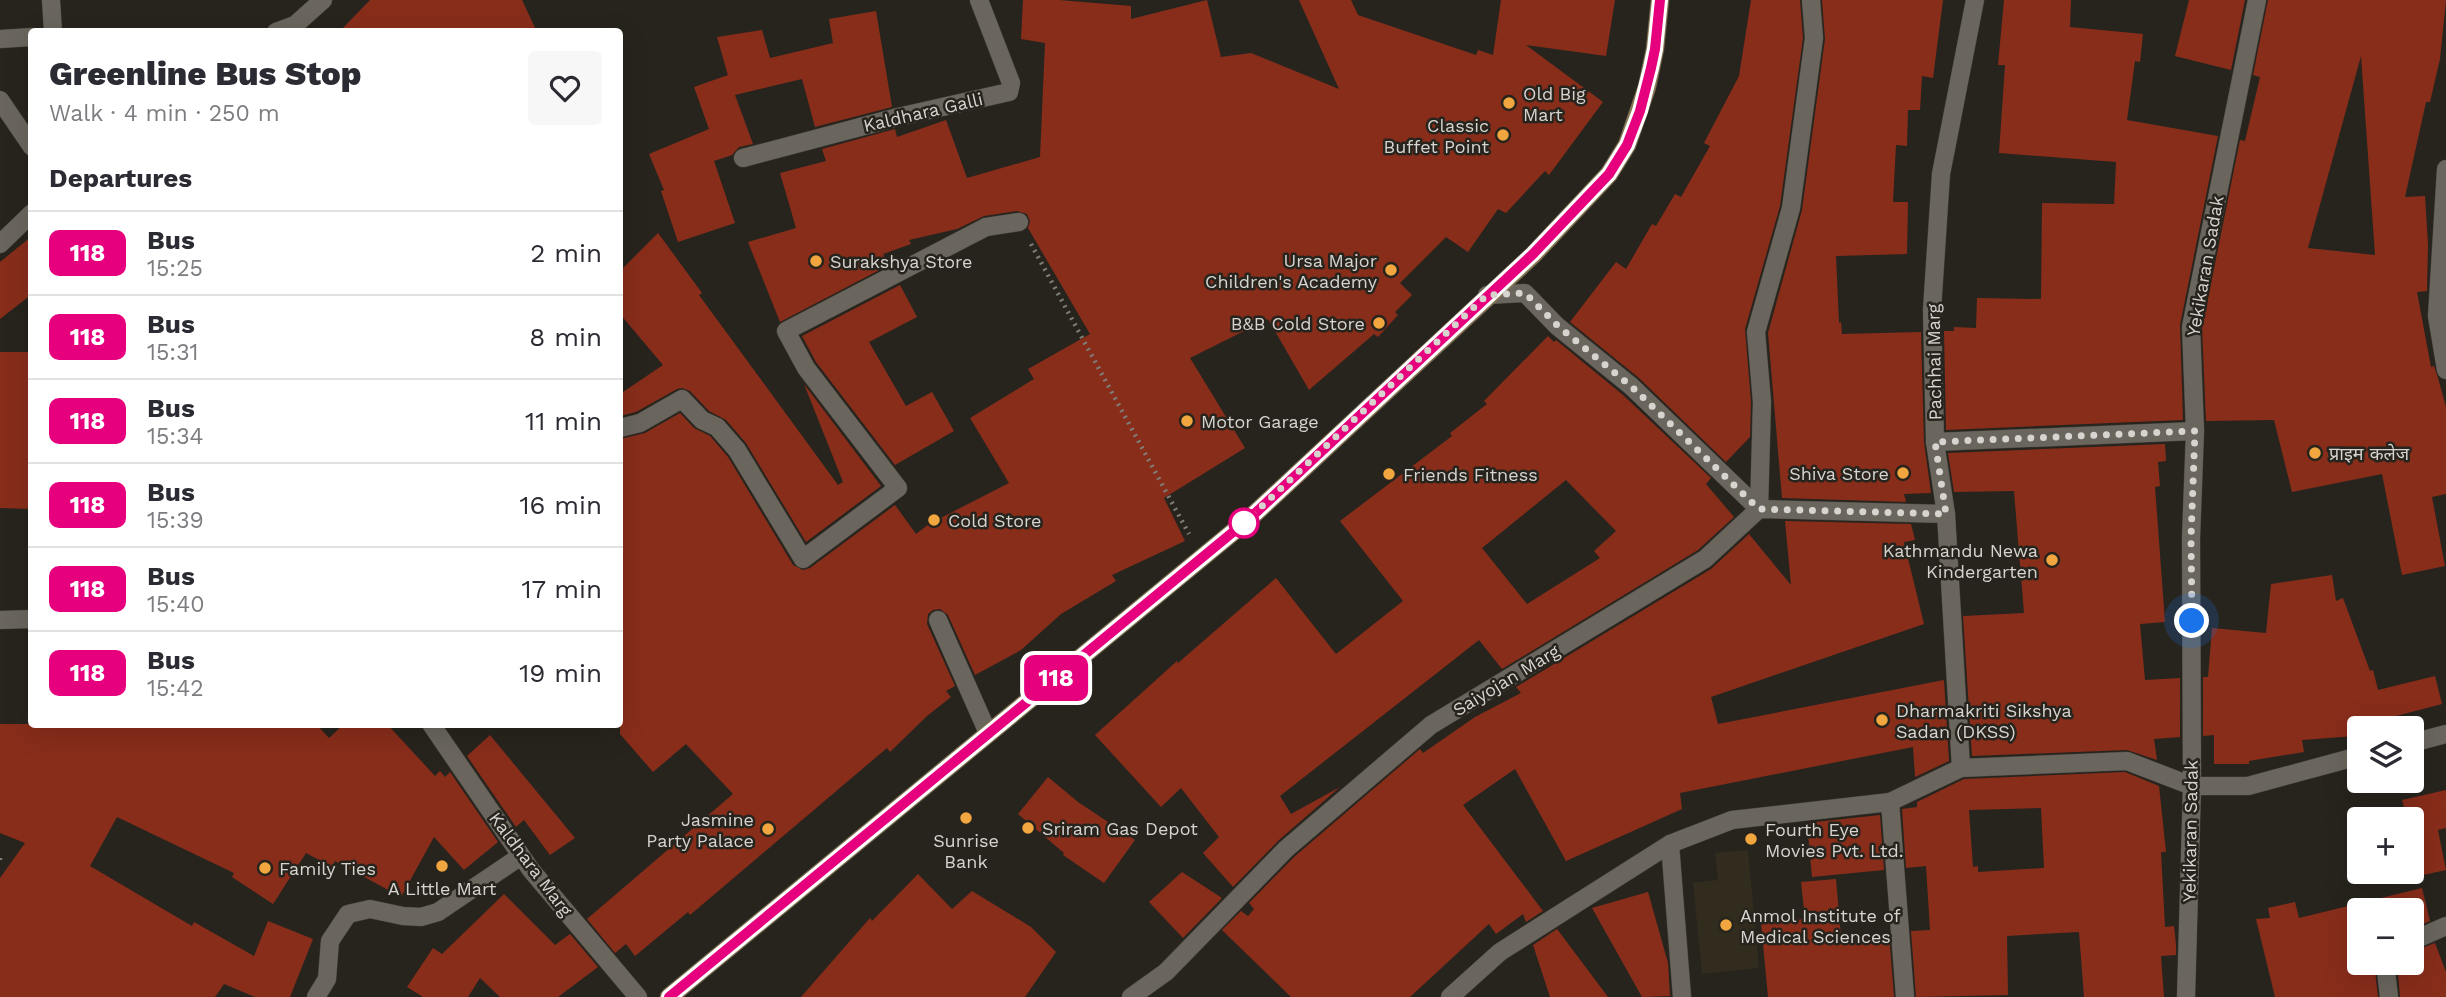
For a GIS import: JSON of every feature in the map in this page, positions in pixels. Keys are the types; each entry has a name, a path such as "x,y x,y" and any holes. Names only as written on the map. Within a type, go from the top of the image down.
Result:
{"main road":[{"path":"669,997 1250,518 1533,254 1609,174 1627,145 1647,87 1655,49 1660,0"}],"street":[{"path":"51,0 53,28"},
{"path":"287,28 295,25 323,0"},
{"name":"Kaldhara Galli","path":"743,158 898,117 1009,92 1011,83 979,0"},
{"path":"1759,509 1762,402 1756,332 1791,208 1814,37 1811,0"},
{"name":"Pachhai Marg","path":"1961,768 1946,514 1935,442 1932,310 1941,174 1975,0"},
{"name":"Yekikaran Sadak","path":"2186,997 2192,786 2191,538 2195,431 2191,327 2257,0"},
{"path":"0,39 28,37"},
{"path":"0,100 28,141"},
{"path":"2446,169 2437,316 2446,370"},
{"path":"623,427 640,423 682,399 702,420 717,427 737,450 803,559 898,488 806,368 786,331 986,227 1019,222"},
{"path":"0,244 28,224"},
{"path":"1487,295 1525,293 1558,326 1631,386 1759,509 1946,514"},
{"path":"1935,442 2195,431"},
{"name":"Saiyojan Marg","path":"1131,997 1166,972 1286,849 1431,725 1705,559 1759,509"},
{"path":"0,620 28,619"},
{"path":"938,620 988,733"},
{"name":"Kaldhara Marg","path":"433,728 522,856 638,997"},
{"path":"2424,740 2446,734"},
{"path":"1450,997 1500,951 1670,844 1732,820 1890,802 1961,768 2127,761 2192,786 2248,786 2347,759"},
{"path":"1890,802 1905,997"},
{"path":"1670,844 1682,997"},
{"path":"316,997 327,979 330,941 348,915 370,909 421,917 438,912 522,856"},
{"path":"2424,936 2446,926"},
{"path":"2386,975 2389,997"}],"path":[{"path":"1019,222 1202,557"},
{"path":"0,858 0,863"}],"shaded area":[{"name":"Anmol Institute of Medical Sciences","path":"1748,850 1759,968 1702,974 1693,883 1718,880 1715,853"}],"building":[{"path":"370,0 522,0 535,28 343,28"},
{"path":"1023,0 1131,6 1131,19 1207,0 1221,57 1251,53 1339,89 1299,0 1351,0 1358,15 1476,55 1478,50 1493,55 1501,0 1615,0 1606,56 1526,45 1603,102 1549,175 1545,171 1506,213 1498,209 1468,252 1446,237 1400,283 1412,295 1395,312 1398,315 1378,337 1374,334 1309,390 1268,319 1190,358 1245,448 1164,498 1185,541 1112,575 1116,581 1061,614 1021,650 975,675 948,615 940,609 933,610 928,614 927,624 955,686 946,691 951,697 890,752 887,748 690,915 688,912 635,956 626,944 615,953 587,919 733,794 686,744 653,772 620,734 620,728 623,728 623,438 645,433 680,413 694,428 710,436 728,457 793,565 803,570 810,568 895,505 916,534 929,524 1009,483 970,418 1034,379 1028,369 1090,334 1028,228 1030,221 1027,214 1017,211 984,216 957,229 909,240 911,244 883,254 889,265 780,322 748,242 796,228 780,173 826,161 822,149 895,129 897,137 946,120 967,178 1040,157 1045,43 1021,39"},
{"path":"1751,0 1800,0 1803,38 1780,206 1745,329 1751,402 1750,437 1726,462 1639,378 1570,322 1616,262 1626,269 1652,224 1656,226 1675,194 1681,197 1710,146 1704,143 1739,76"},
{"path":"1822,0 1943,0 1933,78 1922,76 1920,110 1908,110 1907,146 1896,145 1893,202 1908,202 1907,254 1836,256 1839,323 1841,322 1842,334 1921,332 1924,442 1931,493 1904,494 1906,502 1782,498 1768,333 1802,210 1825,39"},
{"path":"2004,0 2071,0 2070,27 2143,34 2140,62 2135,61 2127,120 2218,136 2180,325 2183,420 1946,430 1944,331 1954,331 1954,327 1976,328 1977,298 2041,299 2042,203 2114,204 2116,162 1999,153 2005,65 1998,65"},
{"path":"2189,0 2245,0 2231,70 2175,56"},
{"path":"2268,0 2446,0 2440,59 2430,102 2426,102 2405,197 2425,196 2427,291 2417,292 2431,367 2434,366 2446,407 2446,494 2432,497 2445,566 2402,575 2382,474 2292,492 2274,420 2206,421 2202,328 2240,140 2245,141 2260,77 2253,75","holes":["2361,56 2375,255 2308,248"]},
{"path":"876,11 892,107 815,127 802,79 735,95 753,144 739,147 732,155 714,161 735,223 678,242 661,191 664,190 649,154 709,129 694,87 728,75 717,37 762,30 770,58 833,43 829,19"},
{"path":"658,233 702,293 699,295 838,485 843,482 804,384 881,486 806,542 746,443 726,420 709,411 690,391 677,389 636,412 623,415 623,392 663,365 623,318 623,268"},
{"path":"28,239 28,297 0,319 0,262"},
{"path":"900,285 917,317 869,342 906,406 932,392 954,431 895,465 816,362 802,336"},
{"path":"1548,336 1623,395 1711,478 1706,484 1734,517 1698,550 1502,669 1479,640 1280,796 1291,814 1340,787 1279,840 1233,887 1203,853 1219,837 1181,788 1161,807 1095,735 1177,661 1178,663 1276,578 1336,654 1403,601 1340,521 1452,436 1450,433 1487,404 1484,401","holes":["1566,480 1616,531 1594,551 1600,558 1527,604 1482,548"]},
{"path":"0,352 28,352 28,509 0,508"},
{"path":"2165,444 2166,461 2158,462 2160,486 2155,487 2165,622 2140,624 2145,680 2180,678 2180,737 2154,739 2157,760 2127,750 1972,756 1963,616 2024,613 2014,491 1954,492 1948,453"},
{"path":"1785,521 1911,524 1915,540 1904,542 1924,624 1711,697 1718,724 1944,680 1949,761 1915,777 1913,747 1680,793 1682,809 1566,861 1515,769 1463,805 1543,911 1526,922 1523,914 1496,934 1489,924 1410,997 1291,997 1222,930 1241,911 1248,916 1254,909 1249,903 1294,857 1420,749 1423,753 1475,717 1521,693 1516,687 1711,569 1749,534 1791,585"},
{"path":"2332,575 2336,601 2343,598 2370,671 2373,670 2378,690 2435,676 2442,704 2396,716 2347,716 2347,737 2302,740 2304,752 2249,761 2249,764 2214,764 2214,735 2203,736 2203,677 2208,677 2212,628 2266,633 2271,584"},
{"path":"0,724 28,724 28,728 320,728 329,738 340,728 391,728 435,776 440,771 445,777 450,772 498,842 464,870 434,837 401,897 335,861 332,867 306,853 273,904 232,877 234,873 117,817 90,866 192,926 194,922 254,956 268,921 313,939 290,997 255,997 224,984 215,997 0,997 0,878 25,843 0,833"},
{"path":"490,735 575,838 550,855 524,820 516,827 467,756"},
{"path":"2125,772 2159,786 2166,852 2161,852 2165,927 2174,926 2176,945 2176,955 2161,956 2164,997 2084,997 2079,932 2007,936 2008,995 1916,997 1911,931 1930,930 1926,866 1906,868 1902,809 1917,807 1917,802 1964,779","holes":["2041,808 2044,868 1978,872 1978,866 1973,867 1969,810"]},
{"path":"1048,777 1078,802 1135,840 1104,883 1063,855 1064,853 1018,814"},
{"path":"2446,790 2446,828 2438,830 2446,870 2424,875 2424,807 2404,807 2402,800"},
{"path":"1880,815 1884,870 1812,877 1807,823"},
{"path":"1182,872 1222,898 1183,938 1149,902"},
{"path":"918,874 952,909 972,891 1031,927 1056,952 1025,997 801,997 870,918 872,921"},
{"path":"1836,879 1841,937 1889,933 1894,997 1768,997 1761,923 1805,919 1801,882"},
{"path":"2422,888 2430,921 2424,924 2424,898 2381,898"},
{"path":"1648,892 1668,963 1670,996 1642,997 1592,908"},
{"path":"504,894 555,945 570,934 598,967 558,997 500,997 480,978 468,997 423,997 407,987 433,948 442,954"},
{"path":"2295,902 2299,918 2347,906 2347,975 2375,975 2378,997 2275,997 2256,919 2270,918 2268,908"},
{"path":"1557,929 1608,997 1550,997 1533,945"},
{"path":"2435,943 2446,972 2446,997 2400,997 2398,975 2424,975 2424,947"}],"bus line":[{"name":"118","path":"669,997 1250,518 1533,254 1609,174 1627,145 1647,87 1655,49 1660,0"}],"place":[{"name":"Old Big Mart","path":"1509,103"},
{"name":"Classic Buffet Point","path":"1503,135"},
{"name":"Surakshya Store","path":"816,261"},
{"name":"Ursa Major Children's Academy","path":"1391,270"},
{"name":"B&B Cold Store","path":"1379,323"},
{"name":"Motor Garage","path":"1187,421"},
{"name":"प्राइम कलेज","path":"2315,453"},
{"name":"Shiva Store","path":"1903,473"},
{"name":"Friends Fitness","path":"1389,474"},
{"name":"Cold Store","path":"934,520"},
{"name":"Kathmandu Newa Kindergarten","path":"2052,560"},
{"name":"Dharmakriti Sikshya Sadan (DKSS)","path":"1882,720"},
{"name":"Sunrise Bank","path":"966,818"},
{"name":"Sriram Gas Depot","path":"1028,828"},
{"name":"Jasmine Party Palace","path":"768,829"},
{"name":"Fourth Eye Movies Pvt. Ltd.","path":"1751,839"},
{"name":"A Little Mart","path":"442,866"},
{"name":"Family Ties","path":"265,868"},
{"name":"Anmol Institute of Medical Sciences","path":"1726,925"}],"route":[{"path":"1244,523 1487,295 1525,293 1558,326 1631,386 1759,509 1946,514 1935,442 2195,431 2191,538 2192,621"}]}
